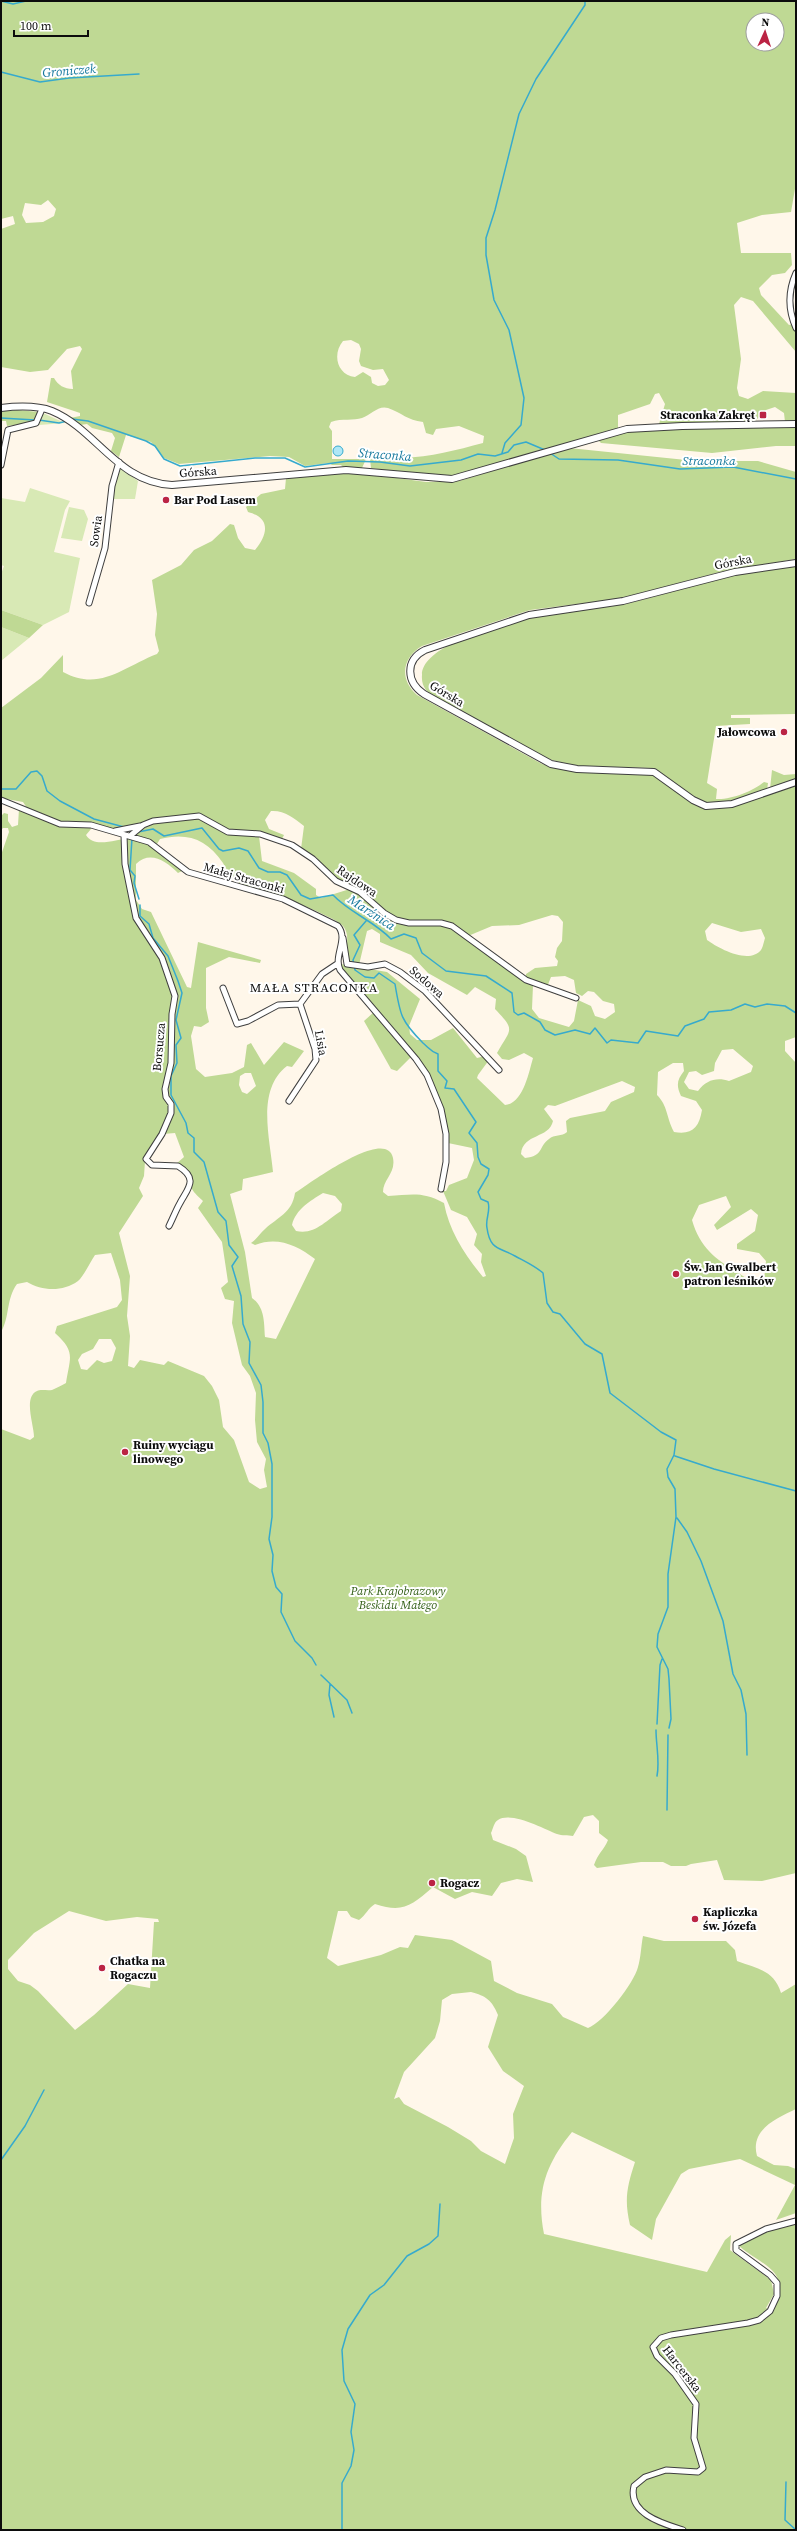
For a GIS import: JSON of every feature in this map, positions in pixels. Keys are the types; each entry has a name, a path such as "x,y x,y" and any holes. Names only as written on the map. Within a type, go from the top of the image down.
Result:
{"street":[{"path":"796,273 791,289 790,302 796,328"},
{"name":"Górska","path":"1,408 42,409 64,418 118,462 144,479 172,484 346,470 441,480 472,475 606,434 642,428 796,424"},
{"path":"1,465 8,430 38,420 42,409"},
{"name":"Sowia","path":"89,602 105,548 112,486 118,462"},
{"name":"Górska","path":"796,563 735,572 623,601 520,617 425,650 415,658 410,670 413,684 424,694 522,749 556,765 577,769 654,772 696,802 710,807 732,804 796,782"},
{"name":"Małej Straconki","path":"1,800 60,824 91,825 128,835 156,845 188,872 283,899 334,924 342,934"},
{"name":"Rajdowa","path":"114,831 141,826 164,818 199,816 228,832 260,834 283,841 307,854 336,880 360,892 390,916 409,923 441,923 452,926 526,980 576,998"},
{"name":"Rajdowa","path":"128,835 141,826"},
{"name":"Borsucza","path":"128,835 125,864 136,918 162,958 175,996 172,1014 171,1063 165,1089 166,1097 171,1104 171,1113 162,1134 146,1159 152,1165 178,1166 190,1180 190,1188 180,1201 169,1226"},
{"path":"342,934 337,964 340,970 416,1059 427,1075 441,1109 446,1134 446,1162 440,1189"},
{"name":"Sodowa","path":"342,934 345,961 348,965 359,967 388,965 412,980 499,1070"},
{"path":"224,988 237,1024 248,1021 278,1005 300,1004 322,974 337,964"},
{"name":"Lisia","path":"288,1101 316,1060 315,1049 300,1004"},
{"name":"Harcerska","path":"683,2530 652,2519 642,2511 633,2498 634,2486 645,2477 666,2470 698,2472 703,2468 694,2438 696,2404 675,2374 657,2356 653,2347 661,2338 759,2320 770,2311 777,2296 778,2288 775,2279 740,2255 735,2247 738,2241 752,2234 796,2221"}],"green space":[{"path":"1,1 796,1 796,183 791,212 762,215 737,223 741,253 791,253 792,265 785,273 772,275 759,288 761,295 789,325 793,324 796,330 796,352 753,301 741,297 734,305 741,359 737,388 739,396 748,399 763,391 796,393 796,421 785,422 784,413 775,407 766,410 754,422 659,424 665,404 659,393 655,394 650,404 618,415 618,429 457,476 427,476 371,468 370,459 382,456 403,458 433,455 483,443 484,436 459,426 436,429 433,435 426,433 423,422 413,420 384,407 359,419 331,422 329,427 332,431 332,459 366,459 362,468 344,468 341,465 332,465 329,463 305,466 289,457 270,456 179,464 164,458 151,442 126,435 119,457 111,451 115,438 112,433 92,428 87,424 80,425 70,418 80,416 80,413 47,402 51,378 54,378 59,385 73,389 71,371 82,349 80,346 67,349 48,370 30,372 1,367 1,229 15,224 13,216 1,219","holes":["48,200 56,209 54,216 43,222 26,223 22,215 25,203 41,205","351,340 359,344 361,349 359,361 361,366 373,370 383,369 389,380 385,385 378,386 372,383 371,377 363,372 355,377 349,375 340,368 337,358 340,346 343,341"]},
{"path":"18,410 39,412 36,422 7,426 6,421 1,421 1,411"},
{"path":"43,413 65,423 39,425"},
{"path":"796,427 796,446 776,446 712,453 601,443 597,439 642,429"},
{"name":"Park Krajobrazowy Beskidu Małego","path":"569,448 696,461 758,461 796,472 796,559 720,572 624,598 530,610 422,646 410,656 405,669 405,676 411,689 417,695 542,764 576,772 653,775 704,808 731,807 796,784 796,1037 785,1041 785,1051 796,1063 796,1873 762,1881 724,1880 717,1860 686,1866 671,1866 663,1862 641,1862 597,1868 594,1865 608,1840 599,1833 599,1821 593,1815 584,1817 573,1836 559,1835 519,1819 504,1818 498,1820 495,1824 491,1833 493,1840 516,1849 526,1856 533,1882 517,1879 501,1883 492,1896 472,1892 455,1899 433,1887 419,1899 400,1908 385,1907 375,1904 359,1920 351,1917 347,1911 338,1911 327,1958 338,1966 381,1955 400,1947 408,1948 415,1935 452,1940 491,1961 494,1981 517,1993 552,2004 563,2017 588,2028 595,2024 610,2010 631,1982 638,1967 643,1936 664,1941 726,1941 735,1950 737,1961 764,1971 770,1975 778,1985 781,1993 796,1984 796,2109 766,2126 757,2139 756,2147 757,2156 774,2165 788,2166 796,2169 796,2213 776,2220 795,2185 740,2159 689,2169 681,2174 656,2219 652,2240 630,2225 628,2216 627,2193 635,2162 572,2132 555,2156 549,2168 542,2192 541,2205 544,2234 707,2272 725,2240 731,2235 730,2250 771,2280 774,2294 766,2308 774,2310 779,2286 777,2278 773,2271 766,2265 739,2246 744,2241 758,2233 782,2224 796,2221 796,2530 1,2530 1,1429 30,1440 34,1437 30,1412 33,1394 39,1390 52,1390 66,1383 70,1355 66,1345 55,1333 57,1326 117,1307 122,1300 120,1280 111,1253 95,1255 80,1279 72,1285 59,1289 46,1289 27,1282 17,1284 9,1302 6,1320 1,1332 1,855 9,832 8,828 3,828 1,830 1,816 4,813 8,814 8,821 12,827 18,825 19,809 59,825 90,827 91,829 86,835 95,842 108,842 127,839 140,840 160,851 182,871 178,873 163,861 158,859 147,858 141,860 136,864 136,900 142,909 151,912 187,987 191,988 198,942 261,960 260,963 229,957 206,968 206,1008 209,1022 201,1027 194,1026 191,1036 196,1069 205,1077 232,1073 244,1067 247,1045 251,1043 264,1065 284,1042 304,1051 292,1067 287,1066 277,1076 271,1088 267,1115 273,1172 243,1179 242,1190 230,1194 245,1252 252,1298 262,1311 265,1337 276,1339 315,1259 294,1246 286,1243 271,1241 255,1245 251,1243 288,1210 295,1193 346,1160 362,1153 377,1149 387,1150 393,1158 393,1168 385,1183 383,1192 388,1196 423,1195 444,1203 446,1213 459,1242 483,1277 486,1276 481,1262 482,1254 474,1245 477,1234 467,1217 451,1210 443,1191 446,1191 449,1185 467,1178 474,1160 472,1148 448,1143 444,1117 436,1093 424,1071 395,1029 343,971 341,964 387,972 420,999 409,1026 410,1034 417,1040 431,1040 453,1028 477,1058 485,1056 489,1060 477,1078 505,1105 511,1103 521,1093 533,1058 524,1053 509,1060 502,1059 497,1053 508,1034 509,1026 495,1009 496,999 475,987 467,995 428,973 411,955 380,942 380,934 372,929 367,931 359,965 349,963 346,954 347,934 342,925 336,921 317,911 281,896 240,883 232,877 217,855 210,848 196,839 179,836 170,837 160,839 157,844 136,835 137,831 163,820 191,817 206,821 228,834 259,836 262,861 294,873 316,889 316,895 321,898 350,889 396,921 410,924 438,924 451,927 519,977 533,985 532,1009 539,1018 569,1027 574,1021 578,1000 591,1006 595,1016 605,1019 615,1012 614,1004 603,1001 594,992 588,991 582,996 576,993 574,980 565,976 551,977 547,987 526,977 526,974 535,968 557,966 558,961 555,957 557,948 562,941 563,922 558,916 552,915 519,925 492,926 468,936 447,923 409,922 390,916 360,891 336,879 316,857 301,849 304,826 293,817 285,813 271,811 265,820 269,829 284,835 282,839 260,833 228,831 199,815 191,814 164,817 136,826 113,829 86,823 63,823 27,808 23,802 1,798 1,708 41,678 63,655 63,672 76,678 100,679 122,671 157,654 159,651 155,635 157,614 152,580 181,565 194,550 212,541 230,524 234,525 238,538 245,548 255,550 265,533 264,522 261,518 248,512 246,507 261,494 285,489 286,478 354,472 426,482 459,481","holes":["712,923 741,932 761,929 765,938 761,950 756,954 749,956 734,954 707,940 705,931","733,1049 753,1066 751,1072 729,1081 720,1079 712,1080 701,1087 698,1091 689,1089 684,1082 689,1072 696,1071 702,1075 714,1071 715,1063 722,1050","673,1063 683,1063 684,1071 680,1077 678,1089 681,1096 696,1101 702,1110 697,1126 690,1131 680,1133 674,1132 663,1103 657,1095 658,1072","245,1073 251,1073 256,1086 247,1094 242,1092 239,1085 240,1076","622,1081 635,1087 634,1092 611,1102 605,1111 570,1118 566,1121 567,1132 551,1137 538,1153 531,1157 525,1158 521,1154 526,1143 547,1131 551,1127 553,1121 544,1109 548,1105 555,1106","175,1133 184,1157 176,1164 187,1172 192,1189 203,1201 198,1208 222,1242 228,1282 221,1288 225,1299 234,1301 232,1323 242,1365 250,1376 256,1393 255,1420 257,1442 266,1459 264,1470 267,1487 260,1489 249,1482 234,1440 223,1427 219,1400 212,1386 204,1376 168,1361 164,1365 140,1360 134,1368 128,1366 130,1336 127,1316 130,1276 119,1233 143,1196 139,1188 144,1176 145,1161 163,1134","323,1193 335,1196 342,1204 341,1211 314,1229 303,1232 296,1231 292,1225 294,1219 300,1210","726,1196 731,1207 714,1225 717,1230 751,1209 758,1215 755,1231 737,1244 737,1249 759,1253 766,1261 764,1280 754,1283 724,1264 708,1250 696,1232 692,1220 699,1205","99,1339 111,1339 116,1348 112,1361 104,1363 97,1360 87,1370 81,1369 78,1360 82,1354 93,1349","69,1911 106,1921 137,1917 158,1919 159,1922 154,1922 150,1988 128,1984 75,2030 38,1991 30,1985 18,1981 8,1969 8,1960 34,1933","471,1992 488,1999 498,2015 488,2047 503,2071 524,2086 513,2114 514,2138 505,2164 481,2151 471,2141 448,2127 404,2104 399,2097 394,2099 404,2072 435,2038 440,2021 442,2000 452,1994"]},
{"path":"119,467 138,481 135,499 111,499"},
{"path":"30,488 70,501 65,510 54,552 80,558 69,612 43,625 1,610 1,574 4,566 1,565 1,498 25,502"},
{"path":"69,507 84,510 88,519 82,541 61,538"},
{"path":"796,565 796,714 731,715 731,718 750,718 750,724 716,726 707,783 717,789 716,799 728,798 748,792 764,782 768,783 767,790 729,802 704,803 652,768 577,766 548,759 436,699 427,691 422,683 422,675 426,664 436,654 450,645 468,637 504,624 566,611 602,608 625,604 741,573"},
{"path":"1,610 43,625 29,638 1,627"},
{"path":"1,627 29,638 1,661"},
{"path":"772,770 784,775 796,774 796,779 770,789"},
{"path":"374,1012 412,1056 397,1071 391,1069 364,1021"}],"water":[{"path":"338,446 343,451 338,456 333,451"}],"waterway":[{"path":"1,1 13,4 26,1"},
{"path":"502,453 505,443 521,425 524,398 509,330 494,300 486,255 486,238 495,210 519,114 536,79 585,5 585,1"},
{"name":"Groniczek","path":"1,72 40,82 69,78 139,74"},
{"name":"Straconka","path":"1,418 35,420"},
{"name":"Straconka","path":"72,419 88,421 146,441 155,446 164,459 180,466 255,458 285,458 305,467 348,461 380,462 410,466 461,460 478,454 495,456 508,452 514,445 526,442 545,450"},
{"name":"Straconka","path":"39,420 59,423 67,421"},
{"name":"Straconka","path":"550,453 559,459 618,460 680,469 733,467 796,479"},
{"name":"Marźnica","path":"1,789 16,789 31,772 37,771 42,776 47,791 60,801 94,819 124,827"},
{"name":"Marźnica","path":"138,832 153,829 164,836 202,828 219,849 223,851 239,848 248,851 259,868 268,872 280,872 287,875 301,895 310,899 333,895 391,939 404,934 416,938 422,953 446,971 486,976 512,993 514,1012 518,1015 524,1013 540,1022 545,1030 555,1035 575,1030 590,1034 595,1028 607,1043 611,1040 638,1043 646,1031 678,1036 685,1026 704,1019 709,1012 731,1010 745,1004 755,1007 767,1004 785,1006 796,1013"},
{"path":"132,838 130,870 135,876 134,883 139,899"},
{"path":"140,905 140,916 149,924 153,938 168,956 182,993 176,1020 181,1038 176,1045 177,1063 171,1076 171,1095 186,1123 188,1133 194,1138 194,1152 204,1162 218,1212 226,1221 229,1245 238,1257 232,1266 241,1296 243,1324 250,1342 249,1363 261,1385 263,1402 263,1433 268,1443 272,1464 272,1517 269,1539 273,1555 272,1571 276,1587 282,1594 281,1612 295,1641 312,1658 316,1665"},
{"path":"366,921 354,935 360,945 353,960 355,970 365,977 374,978 379,973 395,984 398,1003 406,1023 431,1051 438,1054 438,1071 447,1081 445,1088 454,1089 476,1122 469,1133 477,1143 478,1157 481,1164 489,1169 488,1175 478,1192 481,1199 488,1202 489,1205 487,1225 490,1240 496,1247 537,1268 543,1273 547,1303 553,1312 560,1314 585,1344 602,1354 610,1393 661,1432 676,1440 674,1455 667,1469 668,1477 675,1489 676,1517 668,1574 668,1607 658,1634 657,1647 668,1669 671,1719 669,1728"},
{"path":"675,1456 714,1469 796,1491"},
{"path":"677,1518 687,1532 701,1561 723,1621 733,1674 741,1690 746,1714 747,1755"},
{"path":"657,1724 660,1665 662,1659"},
{"path":"321,1675 347,1700 352,1713"},
{"path":"330,1684 329,1695 334,1717"},
{"path":"656,1730 658,1759 657,1776"},
{"path":"667,1810 668,1735"},
{"path":"1,2160 25,2126 44,2090"},
{"path":"342,2530 342,2483 351,2466 354,2450 351,2432 355,2404 344,2381 342,2350 348,2329 370,2295 384,2285 407,2256 429,2244 438,2236 440,2204"},
{"path":"786,2482 785,2520 796,2530"}],"place":[{"name":"Straconka Zakręt","path":"763,415"},
{"name":"Bar Pod Lasem","path":"166,500"},
{"name":"Jałowcowa","path":"784,732"},
{"name":"Św. Jan Gwalbert patron leśników","path":"676,1274"},
{"name":"Ruiny wyciągu linowego","path":"125,1452"},
{"name":"Rogacz","path":"432,1883"},
{"name":"Kapliczka św. Józefa","path":"695,1919"},
{"name":"Chatka na Rogaczu","path":"102,1968"}],"district":[{"name":"MAŁA STRACONKA","path":"314,987"}]}
